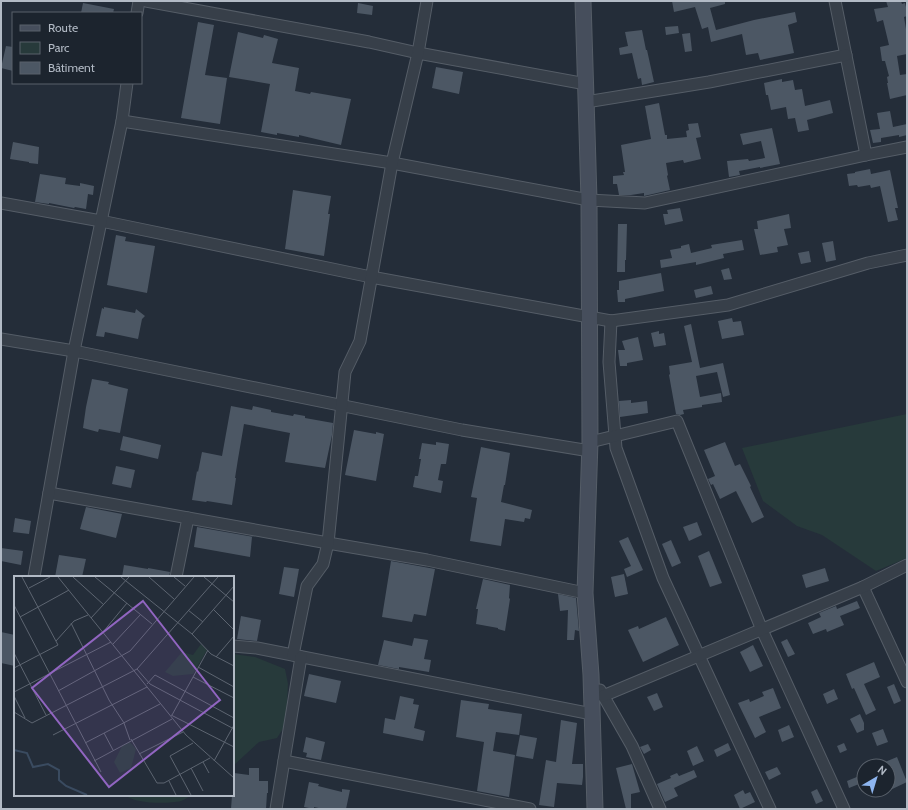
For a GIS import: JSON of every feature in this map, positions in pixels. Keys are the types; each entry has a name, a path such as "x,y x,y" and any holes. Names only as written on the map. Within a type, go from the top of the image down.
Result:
{"main road":[{"path":"583,1 589,200 590,446 585,593 591,675 595,809"}],"street":[{"path":"137,12 139,1"},
{"path":"146,1 586,84"},
{"path":"276,809 284,761 307,586 322,564 328,543 345,372 360,342 392,164 418,52 427,1"},
{"path":"835,1 866,155"},
{"path":"586,102 709,82 846,55"},
{"path":"34,576 74,351 122,121 127,84"},
{"path":"122,121 392,164 589,200 645,203 907,147"},
{"path":"1,203 101,221 371,277 611,321 728,305 868,263 907,255"},
{"path":"611,321 609,362 616,448 664,578 770,809"},
{"path":"1,339 74,351 462,430 590,446 615,436 677,421 762,630 844,809"},
{"path":"49,493 427,560 585,593"},
{"path":"176,576 188,518"},
{"path":"603,696 863,587 907,565"},
{"path":"863,587 907,682"},
{"path":"234,646 257,648 592,714"},
{"path":"591,675 632,746 660,809"},
{"path":"284,761 530,809"}],"green space":[{"path":"907,414 907,558 876,571 822,535 797,526 763,501 742,448"},
{"path":"234,654 255,657 285,669 288,684 286,724 277,738 259,742 234,765"},
{"path":"126,796 190,796 181,801 168,803 143,802"}],"building":[{"path":"672,1 725,1 725,4 710,8 716,30 754,20 795,12 797,22 788,25 794,53 760,60 758,53 746,55 742,34 711,42 708,27 702,29 695,7 674,12"},
{"path":"886,1 901,1 902,4 905,3 907,11 907,16 904,17 907,35 907,54 897,56 900,75 907,74 907,95 890,99 887,83 887,77 889,76 885,61 882,61 880,47 889,45 883,20 877,22 874,9 888,7"},
{"path":"83,3 114,9 113,12 81,12"},
{"path":"358,3 373,6 372,15 357,13"},
{"path":"198,22 214,25 205,75 227,78 220,124 181,118"},
{"path":"678,26 679,33 666,35 665,27"},
{"path":"642,30 654,82 642,85 641,78 638,79 632,53 620,55 619,48 628,46 625,32"},
{"path":"238,32 263,38 264,35 278,39 272,63 299,68 295,91 310,94 311,92 351,99 341,145 299,135 299,137 261,132 270,84 229,77"},
{"path":"690,33 692,51 685,52 682,34"},
{"path":"6,46 12,47 12,71 1,68"},
{"path":"436,67 463,72 459,94 432,88"},
{"path":"782,79 782,82 793,80 795,90 802,89 805,106 830,100 833,113 807,120 809,130 798,132 795,118 788,119 786,107 771,110 768,95 766,95 764,83"},
{"path":"659,103 667,139 687,137 686,131 689,130 688,124 698,123 701,137 696,138 701,159 684,163 683,160 666,163 670,190 644,196 644,193 619,195 617,184 613,184 613,176 624,175 623,172 625,172 621,145 651,139 645,106"},
{"path":"890,111 893,127 907,124 907,135 881,138 881,142 873,143 870,130 880,129 877,113"},
{"path":"772,128 780,164 739,171 740,175 729,177 727,161 748,159 749,161 765,158 761,141 743,145 740,134"},
{"path":"13,142 39,147 38,164 10,159"},
{"path":"870,169 871,174 890,170 898,208 895,208 898,220 888,222 880,186 871,188 870,185 858,187 857,185 849,186 847,174"},
{"path":"40,174 66,178 65,184 80,186 80,183 94,186 93,195 88,194 86,209 35,202"},
{"path":"293,190 331,196 324,256 285,249"},
{"path":"680,208 683,221 665,225 663,214 668,214 667,210"},
{"path":"789,214 791,228 784,229 788,245 777,247 778,252 760,255 754,229 758,229 757,221"},
{"path":"618,224 627,224 625,272 617,272"},
{"path":"116,235 126,237 125,241 155,246 147,293 107,285"},
{"path":"742,240 744,250 723,254 724,258 696,265 696,262 661,268 660,260 672,258 670,250 681,248 681,246 689,244 691,253 712,248 711,245"},
{"path":"833,241 836,260 826,262 822,243"},
{"path":"809,251 811,262 801,264 798,253"},
{"path":"729,268 732,279 724,280 721,270"},
{"path":"661,273 664,291 625,299 625,302 618,302 617,290 619,290 619,281"},
{"path":"711,286 713,294 696,298 694,290"},
{"path":"104,307 135,313 136,309 145,316 142,319 138,339 105,332 104,337 96,336 102,308 104,309"},
{"path":"732,318 733,322 741,321 744,335 722,339 718,321"},
{"path":"691,324 700,368 723,363 730,395 723,397 717,372 696,376 700,397 721,393 722,402 683,410 684,414 680,415 676,414 669,375 669,366 692,362 684,326"},
{"path":"659,331 659,334 664,333 666,345 654,347 651,333"},
{"path":"638,337 643,360 627,363 627,366 620,366 618,350 625,350 622,341"},
{"path":"92,379 109,382 108,384 128,389 120,433 99,429 98,432 83,428"},
{"path":"631,400 631,403 647,401 648,413 620,417 619,401"},
{"path":"231,406 252,410 253,406 271,410 271,412 293,416 294,414 305,416 305,418 333,423 325,468 285,462 290,433 244,424 232,505 192,500 202,452 222,456"},
{"path":"354,430 384,434 376,481 345,475"},
{"path":"123,436 161,445 158,459 120,450"},
{"path":"436,442 449,444 446,464 441,464 438,480 443,481 441,493 413,487 415,476 418,476 422,443 436,445"},
{"path":"725,442 735,466 740,464 764,517 752,523 736,491 720,499 713,484 711,485 708,479 715,476 704,450"},
{"path":"481,447 510,453 501,502 532,510 530,519 525,518 524,522 505,519 501,546 470,541 477,498 471,497"},
{"path":"116,466 135,470 131,488 112,484"},
{"path":"86,507 122,514 116,538 80,529"},
{"path":"15,518 31,521 29,534 13,532"},
{"path":"697,522 702,535 689,541 683,527"},
{"path":"197,527 254,537 252,537 250,557 194,547"},
{"path":"628,537 643,570 627,577 624,569 631,566 619,541"},
{"path":"671,540 681,563 672,567 662,544"},
{"path":"1,548 23,551 21,565 1,561"},
{"path":"709,551 722,583 710,587 698,556"},
{"path":"59,555 86,559 82,576 55,576"},
{"path":"391,561 435,569 426,616 414,614 412,622 382,617"},
{"path":"124,565 170,572 169,576 122,576"},
{"path":"284,567 299,569 294,597 279,594"},
{"path":"825,568 829,581 806,588 802,575"},
{"path":"624,574 628,594 615,597 611,577"},
{"path":"483,579 510,585 510,599 505,631 498,628 476,624 478,609 476,609"},
{"path":"558,594 576,598 579,631 575,630 574,640 567,640 568,610 560,611"},
{"path":"857,601 860,608 840,616 844,625 827,632 826,629 813,634 808,623 821,617 819,613 836,606 837,609"},
{"path":"241,616 261,620 257,641 237,639"},
{"path":"666,617 679,645 643,662 628,630 638,626 639,629"},
{"path":"1,632 14,635 14,666 1,663"},
{"path":"414,638 428,640 424,659 431,660 429,672 378,665 384,640 412,646"},
{"path":"787,639 795,654 788,657 781,642"},
{"path":"753,645 763,666 750,672 740,652"},
{"path":"874,662 880,677 864,684 876,710 866,715 846,674"},
{"path":"309,674 341,681 336,703 304,696"},
{"path":"894,684 901,701 894,704 887,687"},
{"path":"773,688 781,708 759,717 766,732 755,738 738,703 749,699 750,702 764,696 762,692"},
{"path":"834,689 838,699 827,704 823,694"},
{"path":"657,693 663,707 654,711 647,697"},
{"path":"400,696 414,699 413,704 419,705 414,728 425,731 423,741 383,733 385,718 395,720"},
{"path":"461,700 489,704 488,709 522,714 519,735 496,732 493,751 515,755 509,797 477,791 484,742 456,737"},
{"path":"860,714 864,723 864,730 857,733 850,719"},
{"path":"561,720 577,723 572,764 583,764 582,785 557,783 554,807 539,805 546,760 556,762"},
{"path":"789,725 794,737 782,742 778,730"},
{"path":"883,729 888,742 877,746 872,733"},
{"path":"520,735 537,738 533,759 516,756"},
{"path":"306,737 325,742 321,760 306,757 307,753 303,752"},
{"path":"728,743 731,750 717,757 714,750"},
{"path":"844,743 847,750 840,753 837,746"},
{"path":"648,744 651,750 644,754 640,747"},
{"path":"697,746 704,761 693,766 687,751"},
{"path":"897,757 907,782 896,787 896,758 895,758"},
{"path":"632,764 640,792 631,794 631,809 626,809 616,768"},
{"path":"777,767 781,774 769,780 765,772"},
{"path":"249,768 259,768 259,781 268,781 266,809 231,809 232,796 234,796 234,773 249,775"},
{"path":"694,770 697,777 674,788 678,796 665,802 657,784 671,778 670,776 677,773 679,776"},
{"path":"856,777 856,785 849,788 847,781"},
{"path":"309,782 319,784 318,786 342,792 342,789 350,790 346,809 323,809 314,807 314,809 304,807"},
{"path":"817,789 823,801 816,804 811,792"},
{"path":"743,790 745,794 750,792 755,802 740,809 734,795"}]}
